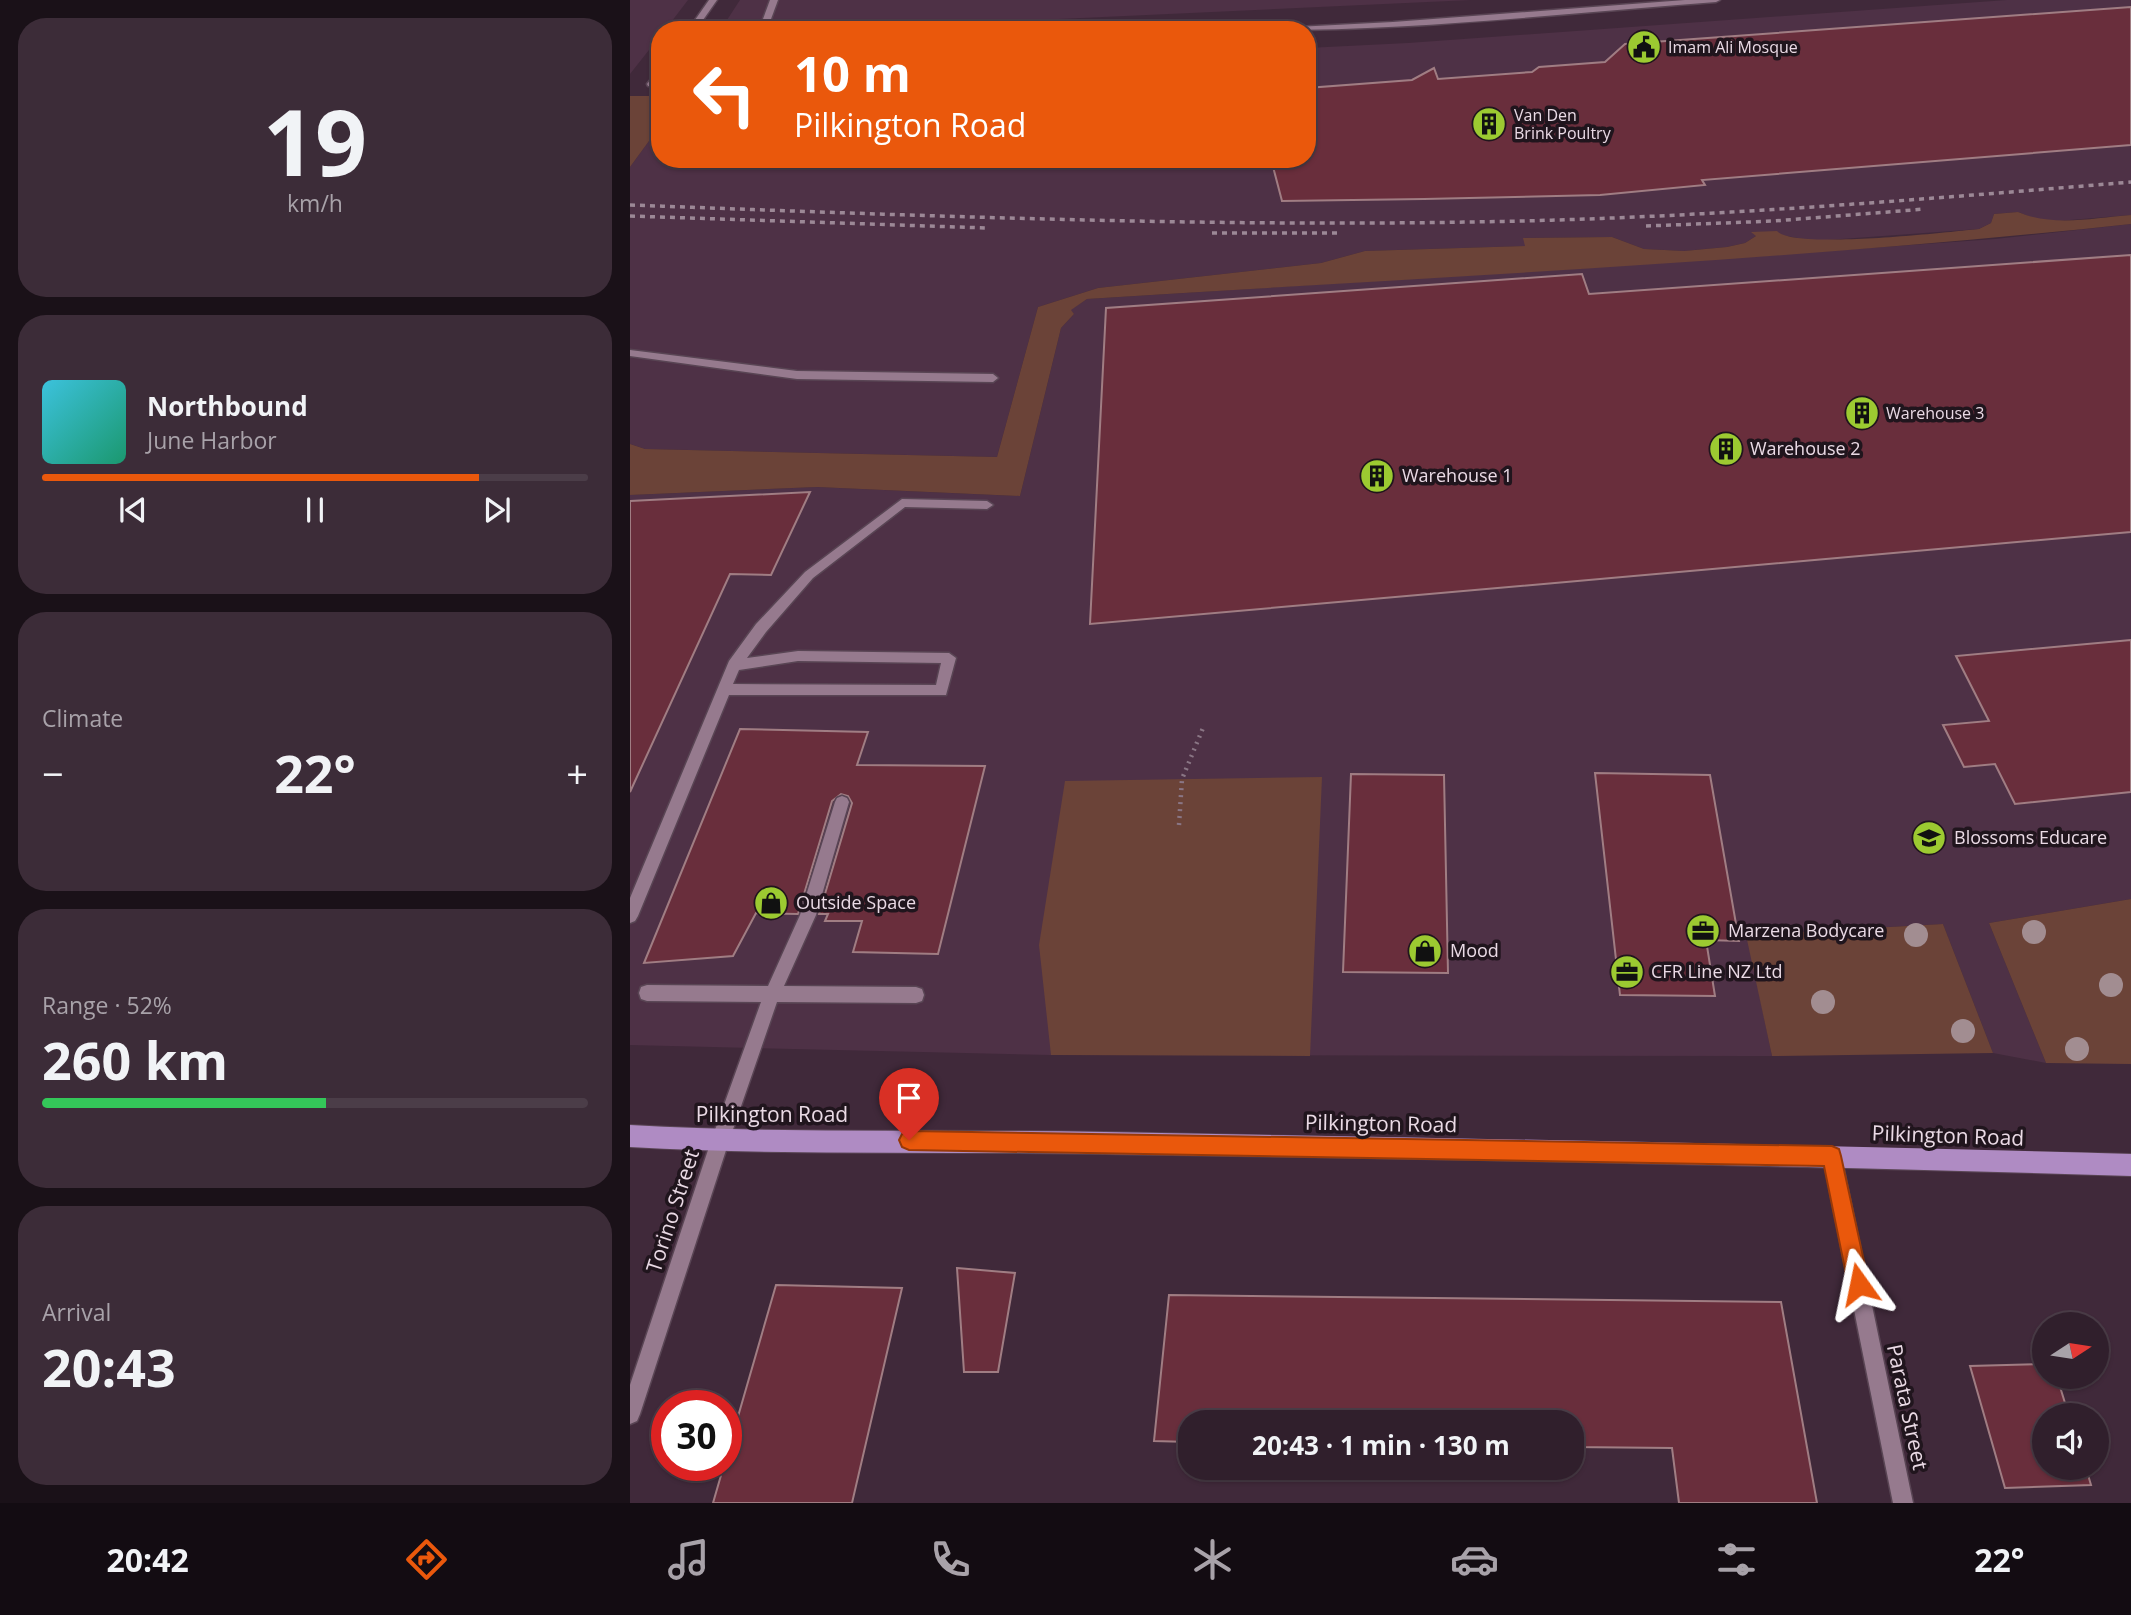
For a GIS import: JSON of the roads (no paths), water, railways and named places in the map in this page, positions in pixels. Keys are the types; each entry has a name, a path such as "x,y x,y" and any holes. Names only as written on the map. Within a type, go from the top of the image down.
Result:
{"main road":[{"name":"Pilkington Road","path":"630,1136 720,1141 964,1141 1832,1156 2131,1165"}],"street":[{"path":"698,21 713,0"},
{"path":"766,21 774,0"},
{"path":"1316,28 1716,0"},
{"path":"630,353 797,375 993,378"},
{"path":"630,916 734,666 761,628 809,575 901,503 987,505"},
{"path":"724,689 941,691 948,658 798,656 734,666"},
{"name":"Torino Street","path":"630,1414 761,1018 808,915 842,802"},
{"path":"647,993 916,995"},
{"name":"Parata Street","path":"1832,1156 1903,1503"}],"railway":[{"path":"630,205 1076,220 1410,223 1597,219 1750,211 2131,182"},
{"path":"1646,226 1774,221 1925,209"},
{"path":"630,216 988,228"},
{"path":"1212,233 1341,233"}],"place":[{"name":"Imam Ali Mosque","path":"1644,47"},
{"name":"Van Den Brink Poultry","path":"1489,124"},
{"name":"Warehouse 3","path":"1862,413"},
{"name":"Warehouse 2","path":"1726,449"},
{"name":"Warehouse 1","path":"1377,476"},
{"name":"Blossoms Educare","path":"1929,838"},
{"name":"Outside Space","path":"771,903"},
{"name":"Marzena Bodycare","path":"1703,931"},
{"name":"Mood","path":"1425,951"},
{"name":"CFR Line NZ Ltd","path":"1627,972"}]}
